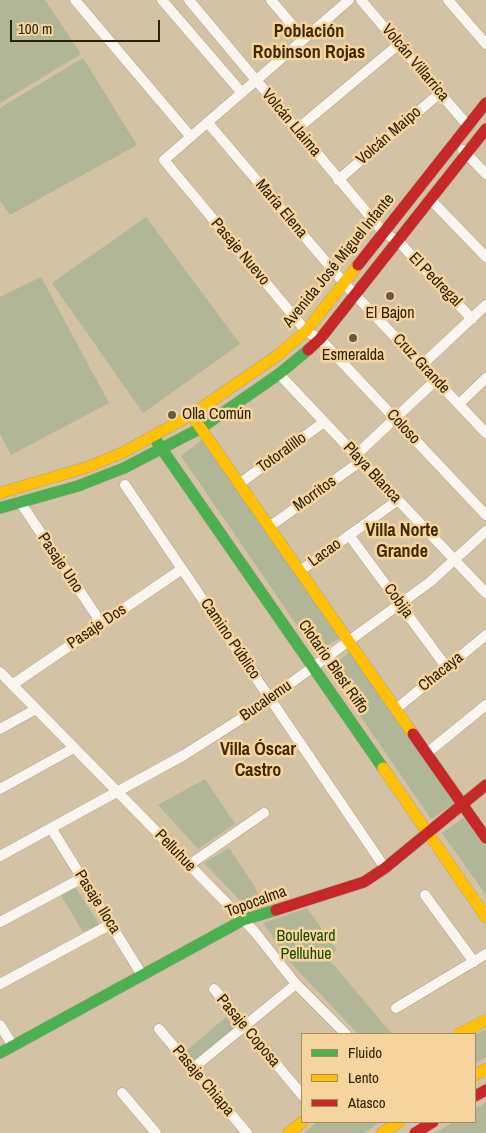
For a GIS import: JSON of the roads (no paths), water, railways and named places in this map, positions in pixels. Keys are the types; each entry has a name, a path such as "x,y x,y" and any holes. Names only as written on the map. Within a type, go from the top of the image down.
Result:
{"main road":[{"name":"Avenida José Miguel Infante","path":"0,493 88,467 153,437 234,387 306,331 486,103"},
{"name":"Avenida José Miguel Infante","path":"0,508 93,481 162,449 201,428 279,374 320,339 486,128"},
{"name":"Clotario Blest Riffo","path":"191,415 486,838"},
{"name":"Clotario Blest Riffo","path":"153,437 486,917"},
{"name":"Topocalma","path":"0,1053 243,920 353,886 385,868 486,784"},
{"path":"461,1033 486,1020"},
{"path":"288,1133 301,1123"},
{"path":"382,1133 397,1123"},
{"path":"415,1133 431,1123"}],"street":[{"path":"75,0 191,137 349,0"},
{"name":"Volcán Llaima","path":"162,0 242,93"},
{"name":"Volcán Llaima","path":"189,0 338,180 384,233 398,241"},
{"path":"271,0 304,39"},
{"name":"Volcán Villarrica","path":"361,0 468,126"},
{"path":"448,0 486,44"},
{"path":"296,130 399,44"},
{"name":"Volcán Maipo","path":"338,180 440,93"},
{"name":"María Elena","path":"208,123 356,295"},
{"name":"Pasaje Nuevo","path":"191,137 164,160 306,331 320,339"},
{"path":"455,142 486,174"},
{"path":"430,199 486,257"},
{"name":"El Pedregal","path":"398,241 472,319"},
{"name":"Cruz Grande","path":"356,295 486,433"},
{"path":"422,365 486,305"},
{"name":"Coloso","path":"320,339 486,515"},
{"name":"Playa Blanca","path":"279,374 486,592"},
{"path":"459,404 486,378"},
{"name":"Morritos","path":"269,527 359,458 395,418 436,380"},
{"name":"Totoralillo","path":"239,484 324,422"},
{"name":"Camino Público","path":"125,485 385,868"},
{"name":"Lacao","path":"300,571 398,500"},
{"name":"Pasaje Uno","path":"20,502 102,624"},
{"name":"Bucalemu","path":"0,856 205,742 270,699 456,561 486,532"},
{"name":"Cobija","path":"349,535 447,668"},
{"name":"Pasaje Dos","path":"12,685 182,569"},
{"name":"Chacaya","path":"396,709 486,636"},
{"name":"Pelluhue","path":"0,672 243,920 264,942 296,984 345,1033"},
{"path":"427,753 486,705"},
{"path":"0,729 36,709"},
{"path":"0,790 74,748"},
{"path":"189,865 264,813"},
{"name":"Pasaje Iloca","path":"51,828 142,976"},
{"path":"0,922 82,878"},
{"path":"425,895 474,962"},
{"path":"0,984 110,924"},
{"path":"396,1008 486,954"},
{"path":"192,1069 296,984"},
{"name":"Pasaje Coposa","path":"214,990 301,1094"},
{"path":"0,1025 13,1046"},
{"name":"Pasaje Chiapa","path":"159,1030 247,1133"},
{"path":"122,1093 156,1133"}],"place":[{"name":"El Bajon","path":"390,296"},
{"name":"Esmeralda","path":"353,338"},
{"name":"Olla Común","path":"172,415"}],"district":[{"name":"Población Robinson Rojas","path":"309,42"},
{"name":"Villa Norte Grande","path":"402,541"},
{"name":"Villa Óscar Castro","path":"258,760"}],"park label":[{"name":"Boulevard Pelluhue","path":"306,946"}]}
